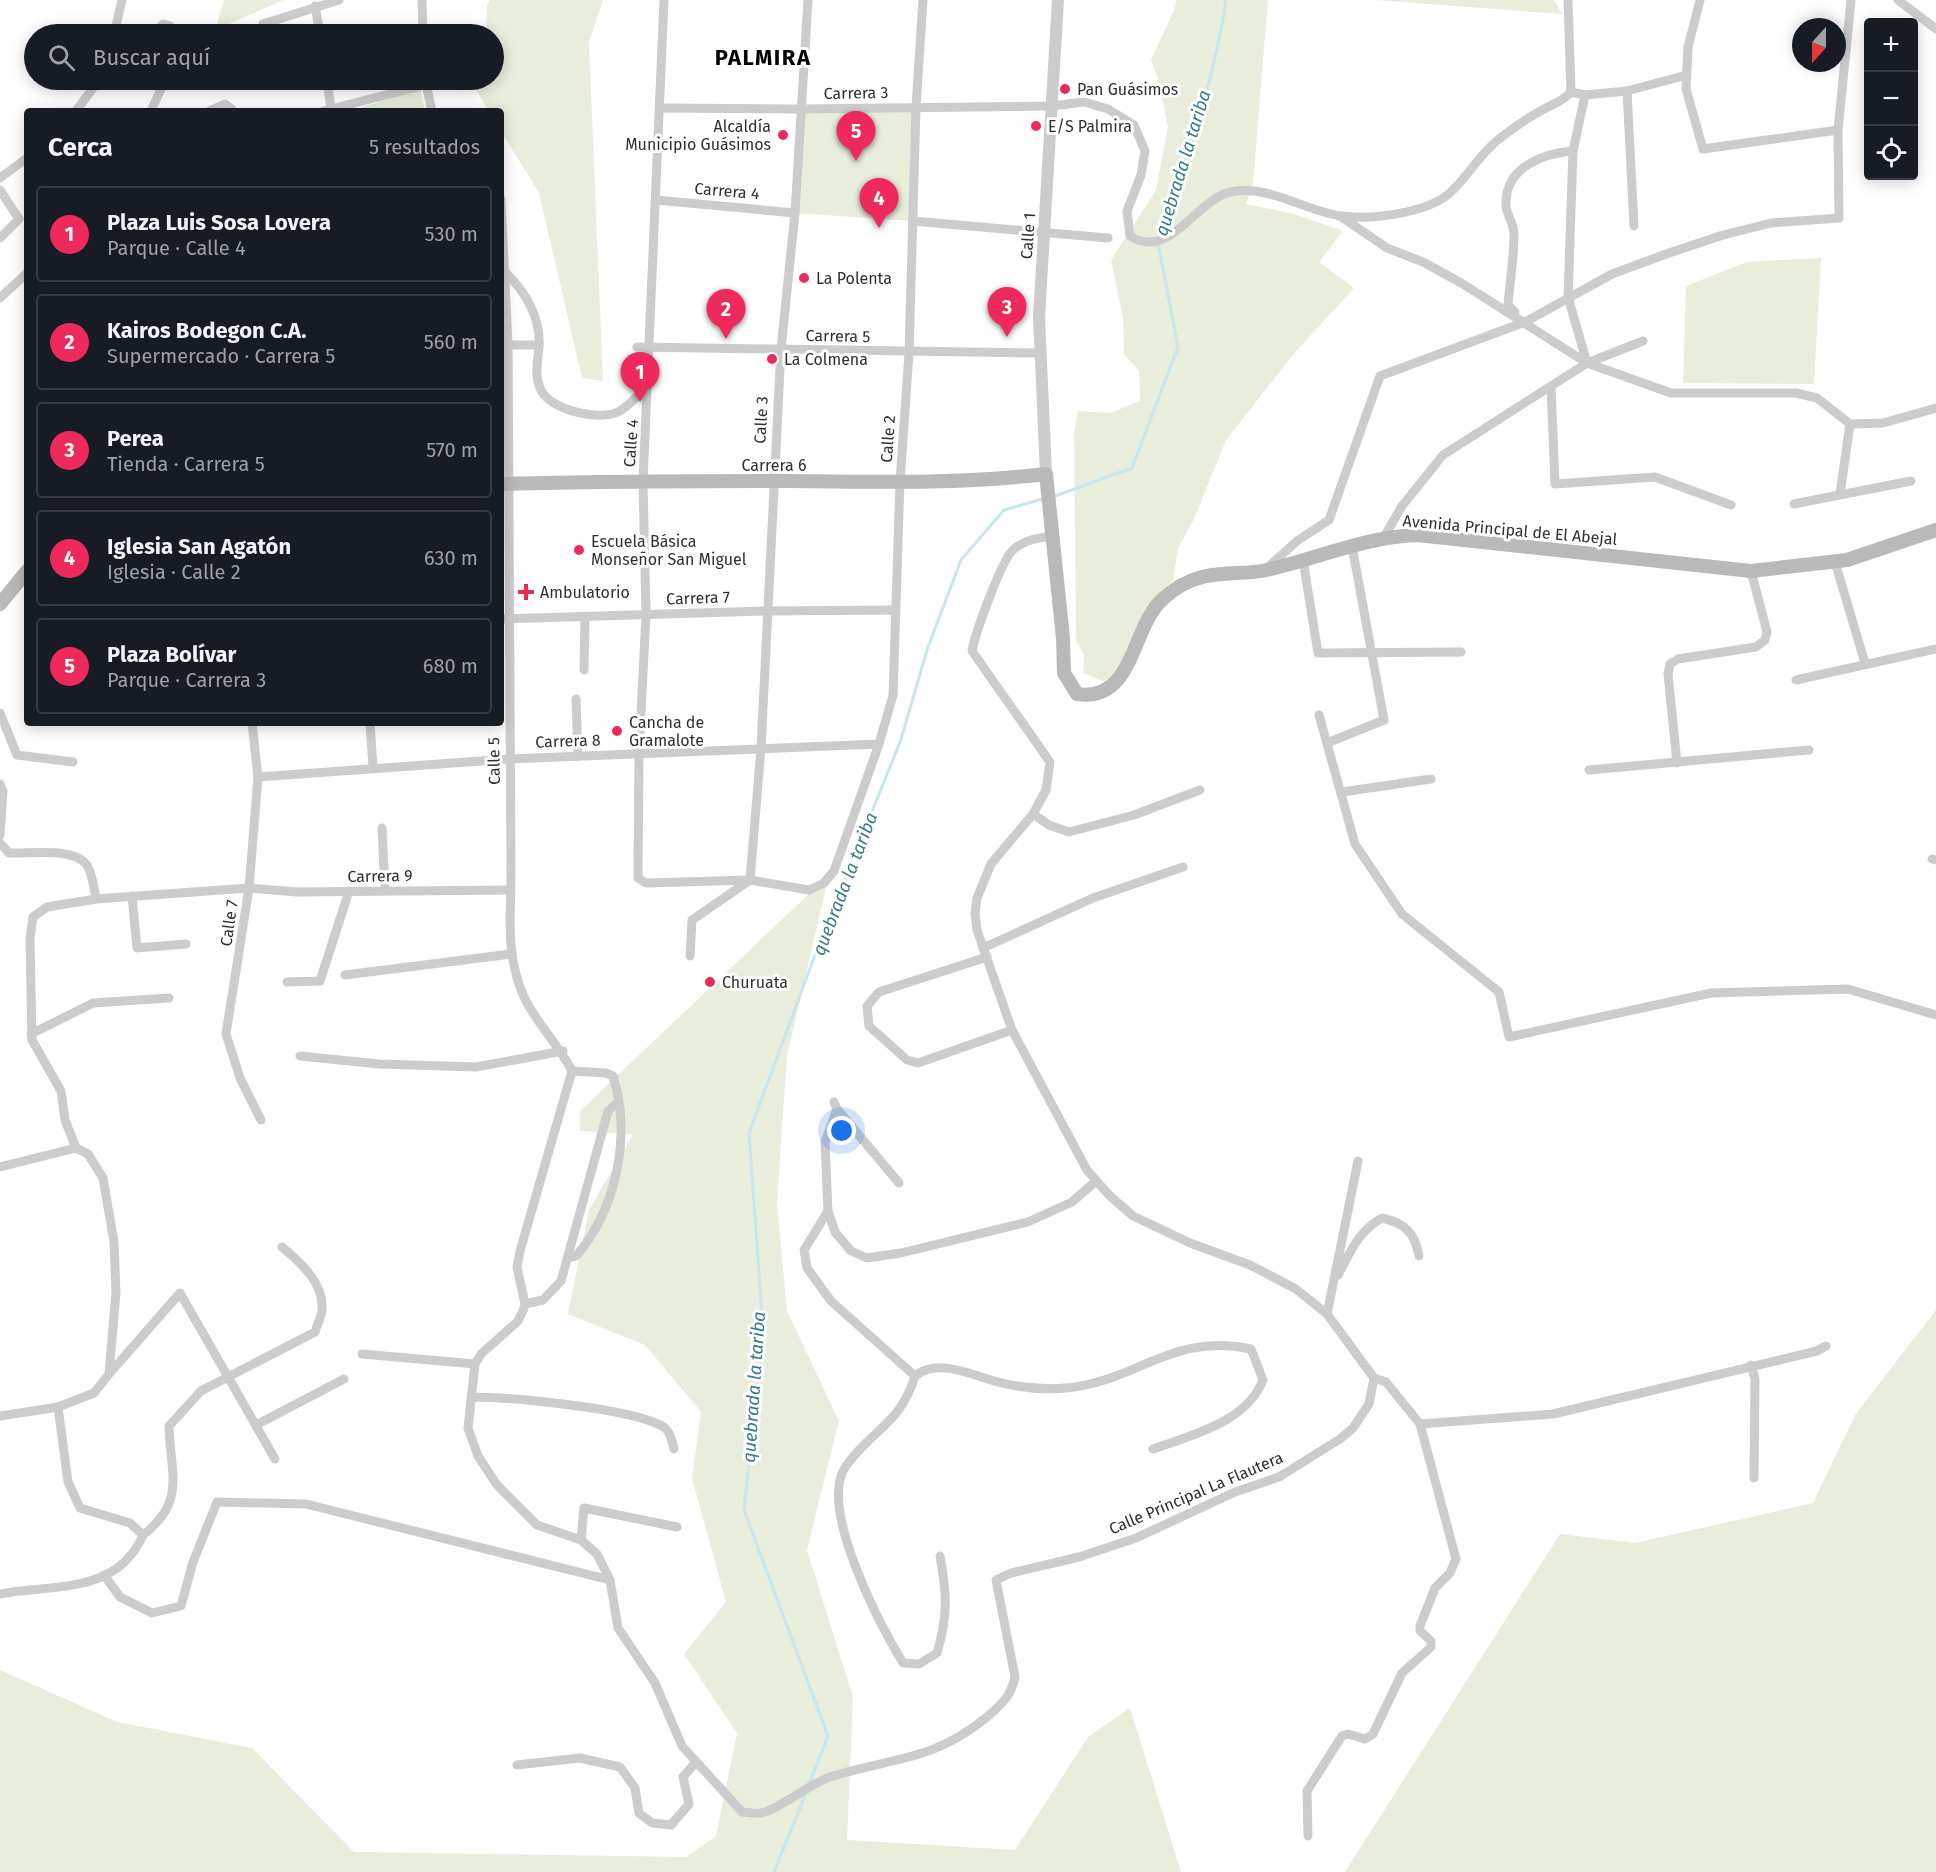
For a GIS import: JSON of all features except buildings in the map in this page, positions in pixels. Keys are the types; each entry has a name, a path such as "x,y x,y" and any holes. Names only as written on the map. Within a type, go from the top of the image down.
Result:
{"main road":[{"name":"Avenida Principal de El Abejal","path":"1046,474 1064,674 1077,694 1091,696 1118,680 1128,665 1147,616 1163,598 1181,585 1200,577 1264,571 1384,537 1418,535 1751,571 1835,562 1880,551 1936,530"},
{"name":"Carrera 6","path":"505,484 643,481 900,482 1001,479 1046,474"},
{"path":"0,604 24,575"}],"street":[{"path":"116,24 122,0"},
{"path":"263,24 339,0"},
{"path":"422,0 423,24"},
{"name":"Calle 3","path":"750,880 762,748 780,349 795,213 808,0"},
{"name":"Calle 2","path":"750,880 809,890 824,883 834,871 879,744 893,695 900,482 909,352 916,107 923,0"},
{"name":"Calle 1","path":"1046,474 1039,353 1058,0"},
{"path":"1340,216 1368,217 1426,208 1451,192 1497,141 1544,109 1564,99 1571,92 1568,0"},
{"path":"1700,0 1688,47 1686,89 1702,149 1838,130"},
{"path":"1264,571 1297,541 1329,520 1380,376 1525,322 1612,274 1723,235 1771,223 1839,218 1838,130 1851,0"},
{"path":"1898,0 1936,29"},
{"name":"Calle 4","path":"664,1 651,347 643,481 646,614 639,753 638,878 646,883 750,880"},
{"path":"315,6 318,24"},
{"path":"1571,92 1585,95 1628,91 1687,75"},
{"path":"78,108 92,90"},
{"path":"152,108 160,90"},
{"path":"327,90 327,108"},
{"path":"334,108 397,90"},
{"path":"427,90 431,108"},
{"path":"1628,91 1634,226"},
{"path":"1585,95 1573,151 1568,297 1587,363"},
{"name":"Carrera 3","path":"661,108 1052,106 1084,102 1108,109 1134,125 1145,150 1141,175 1127,211 1130,236 1138,241 1155,242 1173,235 1191,217 1234,191 1263,193 1340,216"},
{"path":"216,108 225,104 230,108"},
{"path":"1525,322 1508,305 1514,231 1505,205 1507,190 1512,180 1533,162 1552,153 1573,151"},
{"path":"0,178 24,160"},
{"path":"0,190 19,219 0,238"},
{"name":"Carrera 4","path":"656,200 795,213"},
{"path":"1340,216 1367,237 1387,248 1423,262 1525,322 1587,363 1671,393 1796,393 1817,398 1850,424 1883,423 1936,408"},
{"path":"913,222 1108,238"},
{"path":"504,272 538,320 539,345 536,375 541,392 561,408 588,415 618,412 649,384"},
{"name":"Calle 5","path":"504,272 505,619 511,890 508,920 511,954 525,999 564,1053 572,1071"},
{"path":"0,298 24,276"},
{"path":"1384,537 1402,506 1443,455 1587,363 1642,341"},
{"path":"505,345 539,345"},
{"name":"Carrera 5","path":"637,347 1039,353"},
{"path":"1551,387 1555,484 1655,477 1731,505"},
{"path":"1840,494 1850,424"},
{"path":"1794,504 1911,481"},
{"path":"1053,536 1029,540 1012,550 975,632 972,651 1050,762 1046,790 1033,814 1009,840 982,880 975,914 985,953 1012,1030 1087,1170 1096,1181 1134,1216 1190,1244 1250,1265 1296,1288 1327,1314 1374,1378 1386,1382 1420,1424 1456,1559 1450,1573 1435,1588 1420,1626 1420,1631 1431,1641 1431,1647 1402,1672 1373,1734 1365,1739 1348,1734 1342,1736 1307,1791 1308,1836"},
{"path":"1327,742 1384,720 1352,546"},
{"path":"1303,560 1318,653 1461,652"},
{"path":"1835,562 1865,663"},
{"path":"1677,763 1668,674 1671,664 1678,659 1756,647 1765,640 1767,632 1751,571"},
{"name":"Carrera 7","path":"505,619 767,611 895,610"},
{"path":"584,670 585,617"},
{"path":"1796,680 1936,649"},
{"path":"576,699 579,756"},
{"path":"0,713 17,755 73,762"},
{"path":"1319,715 1355,844 1402,914 1499,992 1509,1037 1711,993 1848,989 1936,1016"},
{"name":"Calle 7","path":"252,726 258,777 249,888 226,1034 240,1078 261,1120"},
{"path":"370,726 373,767"},
{"name":"Carrera 8","path":"258,777 509,759 879,744"},
{"path":"1589,770 1809,750"},
{"path":"1342,792 1431,779"},
{"path":"0,784 3,791 0,835"},
{"path":"1033,814 1049,825 1070,832 1134,815 1200,790"},
{"path":"382,828 385,890"},
{"path":"0,843 9,853 55,853 78,857 88,867 96,899"},
{"path":"1012,1030 918,1064 907,1060 869,1026 867,1006 879,992 985,953 1093,898 1183,867"},
{"path":"690,956 692,920 750,880"},
{"name":"Carrera 9","path":"31,1034 30,939 33,917 47,907 96,899 249,888 297,892 511,890"},
{"path":"287,982 320,981 349,891"},
{"path":"132,896 137,948 186,944"},
{"path":"345,975 511,954"},
{"path":"76,1148 65,1120 61,1091 31,1034 93,1004 169,998"},
{"path":"300,1056 379,1064 476,1067 564,1053"},
{"path":"517,1765 580,1758 620,1767 635,1788 639,1813 652,1823 671,1825 689,1804 683,1777 696,1762 682,1746 655,1683 618,1628 610,1580 597,1554 581,1540 537,1525 497,1485 478,1456 468,1428 475,1364 481,1354 518,1321 525,1304 517,1267 520,1251 572,1071 610,1074 614,1081 617,1103 619,1153 610,1194 593,1235 576,1257 568,1258"},
{"path":"525,1304 543,1300 561,1281 608,1111 617,1103"},
{"path":"899,1184 836,1106 825,1142 828,1211 835,1232 851,1251 867,1258 901,1253 1028,1222 1072,1202 1096,1181"},
{"path":"0,1167 76,1148 88,1154 103,1178 114,1242 116,1292 109,1374"},
{"path":"1327,1314 1358,1161"},
{"path":"828,1211 804,1250 807,1268 831,1301 915,1376"},
{"path":"1332,1285 1351,1249 1370,1224 1382,1218 1397,1221 1408,1229 1416,1239 1419,1256"},
{"path":"0,1594 30,1588 60,1589 83,1585 116,1569 136,1551 143,1535 152,1528 171,1502 174,1479 169,1426 201,1391 315,1332 322,1309 316,1283 300,1262 282,1247"},
{"path":"0,1416 58,1407 94,1393 180,1293 275,1459"},
{"path":"940,1556 945,1585 946,1623 938,1653 919,1664 903,1663 886,1632 844,1535 837,1488 845,1467 892,1421 905,1401 915,1376 922,1370 968,1371 994,1381 1036,1388 1067,1388 1113,1377 1190,1347 1230,1344 1251,1349 1263,1380 1257,1395 1245,1409 1197,1434 1153,1449"},
{"path":"1420,1424 1553,1413 1817,1351 1826,1346"},
{"path":"362,1354 475,1364"},
{"path":"1751,1365 1755,1379 1754,1478"},
{"name":"Calle Principal La Flautera","path":"696,1762 742,1812 762,1813 829,1777 913,1758 939,1749 972,1729 1004,1703 1012,1691 1016,1677 996,1580 1011,1573 1079,1557 1136,1538 1234,1492 1279,1477 1340,1439 1353,1428 1369,1404 1374,1378"},
{"path":"256,1425 344,1379"},
{"path":"471,1397 581,1407 644,1419 664,1427 672,1438 674,1449"},
{"path":"58,1407 68,1482 80,1508 130,1523 143,1535"},
{"path":"104,1575 120,1597 152,1612 182,1606 193,1562 217,1502 306,1504 610,1580"},
{"path":"581,1540 584,1508 677,1527"}],"green space":[{"path":"224,0 283,0 229,24 217,24"},
{"path":"490,0 603,0 589,42 603,381 582,378 539,193 504,136 504,108 487,108 476,90 504,90 504,24 486,24 487,6"},
{"path":"1176,0 1268,0 1253,183 1246,204 1294,214 1343,231 1319,262 1354,288 1292,356 1226,440 1194,519 1178,548 1173,580 1143,612 1115,676 1103,681 1083,673 1084,655 1076,640 1074,433 1078,411 1110,413 1140,401 1139,371 1124,354 1123,318 1111,260 1156,190 1168,127 1159,82 1151,60 1175,8"},
{"path":"1376,0 1554,0 1562,14"},
{"path":"420,90 424,108 360,108"},
{"path":"916,107 913,221 795,213 800,109"},
{"path":"1821,258 1814,384 1683,383 1686,286 1747,262"},
{"path":"829,875 787,1055 777,1203 787,1311 839,1421 807,1550 853,1697 847,1840 1015,1850 1088,1737 1130,1708 1181,1872 0,1872 0,1670 117,1722 252,1748 354,1852 686,1857 716,1836 737,1733 684,1654 726,1602 692,1478 701,1412 645,1345 568,1314 589,1210 633,1134 580,1131 580,1111"},
{"path":"1936,1310 1936,1872 1345,1872 1560,1534 1635,1543 1813,1503 1855,1415"}],"waterway":[{"name":"quebrada la tariba","path":"1160,237 1207,90 1226,0"},
{"name":"quebrada la tariba","path":"1052,497 1132,468 1178,347 1158,243"},
{"name":"quebrada la tariba","path":"809,1784 828,1736 744,1510 763,1329 749,1133 822,936 900,742 928,647 961,560 1004,510 1046,498"},
{"name":"quebrada la tariba","path":"774,1872 806,1793"}],"place":[{"name":"Pan Guásimos","path":"1065,89"},
{"name":"E/S Palmira","path":"1036,126"},
{"name":"Alcaldía Municipio Guásimos","path":"783,135"},
{"name":"Plaza Bolívar","path":"856,161"},
{"name":"Iglesia San Agatón","path":"879,228"},
{"name":"La Polenta","path":"804,278"},
{"name":"Perea","path":"1007,337"},
{"name":"Kairos Bodegon C.A.","path":"726,339"},
{"name":"La Colmena","path":"772,359"},
{"name":"Plaza Luis Sosa Lovera","path":"640,402"},
{"name":"Escuela Básica Monseñor San Miguel","path":"579,550"},
{"name":"Ambulatorio","path":"526,592"},
{"name":"Cancha de Gramalote","path":"617,731"},
{"name":"Churuata","path":"710,982"}],"district":[{"name":"PALMIRA","path":"763,57"}]}
